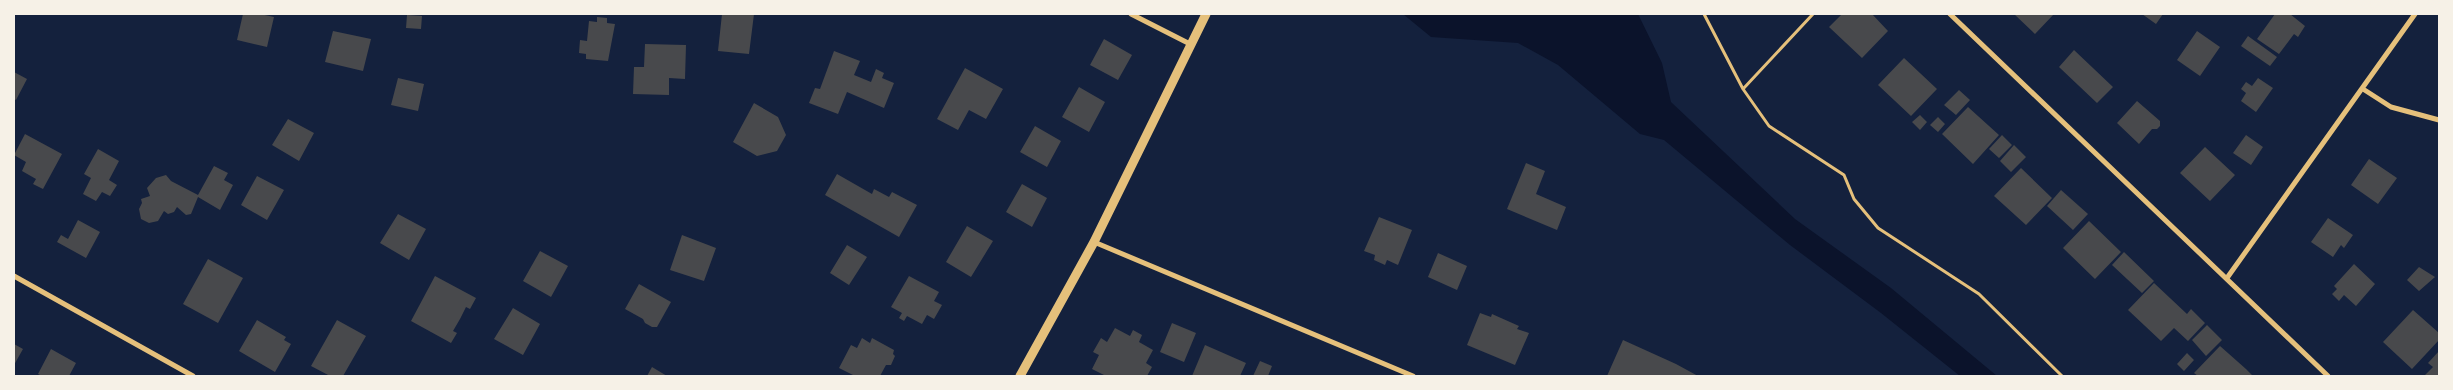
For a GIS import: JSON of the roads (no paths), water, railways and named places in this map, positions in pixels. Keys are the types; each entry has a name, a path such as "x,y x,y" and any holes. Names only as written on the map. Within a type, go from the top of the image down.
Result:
{"street":[{"path":"1131,14 1190,44"},
{"path":"1020,376 1094,242 1206,14"},
{"path":"1950,14 2328,376"},
{"path":"2227,278 2416,14"},
{"path":"2363,89 2391,107 2439,120"},
{"path":"1094,242 1413,376"},
{"path":"14,276 193,376"}],"water":[{"path":"1403,14 1638,14 1662,63 1671,102 1795,219 1891,288 1997,376 1960,376 1881,313 1790,245 1664,140 1640,134 1558,65 1518,43 1431,37"}]}
